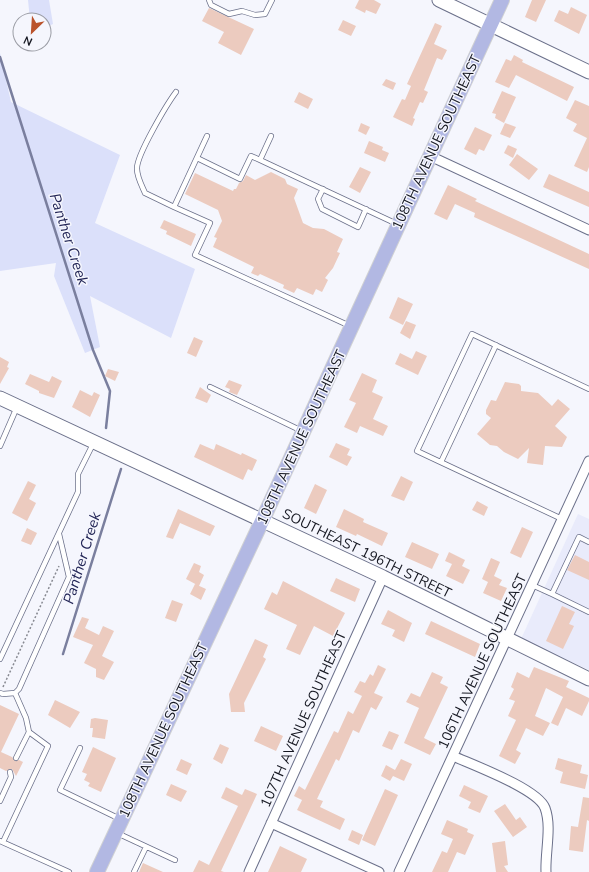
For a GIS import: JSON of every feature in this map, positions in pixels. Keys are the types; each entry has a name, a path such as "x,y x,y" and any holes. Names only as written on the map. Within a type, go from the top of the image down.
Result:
{"main road":[{"name":"108TH AVENUE SOUTHEAST","path":"97,872 262,521 502,0"}],"street":[{"path":"439,0 589,72"},
{"path":"430,156 589,230"},
{"name":"SOUTHEAST 196TH STREET","path":"0,398 383,577 507,640 589,679"},
{"name":"106TH AVENUE SOUTHEAST","path":"399,872 589,461"},
{"name":"107TH AVENUE SOUTHEAST","path":"249,872 383,577"},
{"path":"453,756 520,786 542,801 547,817 546,872"},
{"path":"271,823 379,872"}],"lane":[{"path":"209,0 211,5 229,14 242,11 255,15 265,14 272,0"},
{"path":"176,92 161,114 137,167 145,193 210,223 195,254 351,327"},
{"path":"174,206 207,136"},
{"path":"260,160 271,136"},
{"path":"197,158 240,179 250,156 399,224"},
{"path":"323,189 318,199 322,210 358,227 366,209"},
{"path":"562,519 417,451 472,334 589,389"},
{"path":"441,462 496,345"},
{"path":"210,387 303,432"},
{"path":"0,446 17,406"},
{"path":"0,659 78,492 78,474 94,442"},
{"path":"0,693 15,693 19,689 69,577 59,534"},
{"path":"552,594 579,537 589,542"},
{"path":"532,585 589,612"},
{"path":"15,693 26,718 29,732 16,758"},
{"path":"29,732 48,746 2,841 69,872"},
{"path":"80,748 60,790 121,820"},
{"path":"0,801 11,777 10,772"},
{"path":"115,832 175,860"},
{"path":"134,872 146,847"}],"path":[{"path":"0,693 64,555"}],"shaded area":[{"path":"28,0 49,0 51,12 29,12"},
{"path":"0,53 11,102 120,155 95,223 195,269 171,338 90,296 100,347 85,353 54,276 56,263 0,271"},
{"path":"578,514 589,519 589,670 521,639"}],"building":[{"path":"359,0 374,0 381,4 376,14 366,10 365,13 355,8"},
{"path":"532,0 546,0 536,22 525,17"},
{"path":"571,7 587,15 579,34 554,21 559,10 568,14"},
{"path":"209,8 254,29 241,55 218,43 224,32 202,21"},
{"path":"343,20 356,26 351,36 338,30"},
{"path":"435,23 442,26 434,44 447,50 442,60 437,58 424,90 428,92 423,103 420,102 413,118 415,119 412,126 393,117 402,99 405,100 411,86 407,84"},
{"path":"514,55 523,60 522,62 574,87 567,101 516,75 509,88 495,82 506,59 511,61"},
{"path":"386,79 396,83 393,90 382,85"},
{"path":"502,91 516,97 504,123 495,118 496,114 492,113"},
{"path":"299,92 313,99 308,109 294,102"},
{"path":"575,100 589,106 589,167 587,172 574,166 587,138 573,131 577,124 566,118"},
{"path":"361,123 370,127 366,135 358,131"},
{"path":"505,123 516,127 510,138 500,134"},
{"path":"475,127 492,135 484,151 479,149 476,155 464,149"},
{"path":"369,141 383,147 382,150 389,153 385,162 364,153"},
{"path":"508,145 517,149 513,158 504,153"},
{"path":"517,154 538,169 529,180 509,165"},
{"path":"360,167 371,172 360,193 349,187"},
{"path":"271,172 285,179 287,184 298,189 294,198 303,223 313,228 324,229 343,239 337,252 340,253 333,268 325,278 328,280 322,292 316,289 313,295 297,288 294,293 283,288 284,285 260,274 258,276 251,273 254,267 213,247 217,238 214,237 222,221 218,210 185,194 195,173 233,191 239,183 243,181 246,175 255,180"},
{"path":"549,174 589,192 589,207 543,187"},
{"path":"448,185 477,199 475,201 589,254 589,269 474,217 475,213 455,204 447,220 434,214"},
{"path":"164,220 196,234 191,246 166,234 167,231 160,228"},
{"path":"398,297 413,304 403,325 389,318"},
{"path":"406,321 416,325 410,339 400,333"},
{"path":"194,337 203,341 196,357 187,353"},
{"path":"416,351 427,356 418,375 395,364 400,353 412,359"},
{"path":"0,357 9,362 7,367 9,368 0,384"},
{"path":"108,369 119,372 115,381 105,376"},
{"path":"362,373 377,380 372,392 383,397 373,419 388,426 383,436 360,426 357,433 344,427 356,403 349,400"},
{"path":"30,374 49,382 52,376 62,381 54,398 39,393 39,391 25,384"},
{"path":"229,380 242,385 237,395 229,392 230,389 225,387"},
{"path":"505,382 519,384 521,386 521,391 538,393 552,406 558,399 570,409 555,426 567,437 562,447 545,446 543,465 527,463 529,448 518,459 504,452 497,446 490,445 477,434 491,418 486,414 486,410 491,400 496,401"},
{"path":"200,387 211,395 207,403 195,398"},
{"path":"80,390 92,396 94,392 100,395 90,417 72,407"},
{"path":"336,443 350,449 347,455 352,457 347,466 329,457"},
{"path":"200,444 214,450 216,444 257,460 252,471 248,469 243,480 194,457"},
{"path":"401,476 413,482 404,501 391,496"},
{"path":"28,481 36,485 29,499 36,503 27,521 12,513"},
{"path":"315,484 327,490 316,514 304,508"},
{"path":"477,501 488,507 484,516 472,510"},
{"path":"178,509 215,526 210,536 180,523 173,539 166,537"},
{"path":"344,509 364,519 363,522 388,533 382,546 357,534 356,536 336,527"},
{"path":"522,527 533,532 521,558 510,553"},
{"path":"27,528 37,533 31,545 21,541"},
{"path":"412,542 439,554 432,569 405,557"},
{"path":"449,552 465,560 462,566 470,570 463,584 446,576 452,564 445,561"},
{"path":"575,555 589,562 589,580 567,570"},
{"path":"491,558 500,562 494,576 502,580 499,585 507,588 501,601 483,593 488,582 482,579"},
{"path":"194,563 201,566 199,572 204,575 199,586 186,579"},
{"path":"336,578 360,589 355,602 330,591"},
{"path":"283,581 345,613 333,636 314,626 300,655 286,649 297,625 264,609 272,592 277,595"},
{"path":"195,584 206,589 201,600 190,594"},
{"path":"172,600 183,604 176,622 165,618"},
{"path":"562,606 575,612 569,624 574,626 563,649 546,641"},
{"path":"388,610 412,623 404,642 392,636 395,630 381,624"},
{"path":"82,617 89,619 85,628 99,635 103,626 114,631 102,656 114,662 104,680 96,677 96,669 84,663 93,645 73,637"},
{"path":"431,621 480,644 475,657 425,634"},
{"path":"255,639 268,645 263,657 266,659 244,703 245,712 231,712 229,694"},
{"path":"378,665 386,669 374,693 383,697 376,710 371,707 359,733 353,730 339,761 336,759 317,799 323,801 320,807 345,819 340,830 297,810 302,800 294,796 299,786 305,790 334,731 338,733 348,711 353,714 362,696 354,692 360,681 365,683 370,674 373,676"},
{"path":"534,667 569,681 566,687 589,698 589,701 582,716 566,708 558,726 551,723 563,697 546,688 535,716 550,723 543,736 526,728 516,750 521,753 515,764 499,756 516,720 508,716 515,701 509,699 514,689 511,687 517,672 529,678"},
{"path":"432,672 443,677 440,683 448,687 424,738 436,744 430,755 404,743 419,708 406,702 411,693 420,697"},
{"path":"55,700 80,712 70,728 48,715"},
{"path":"0,705 19,714 1,752 12,757 15,761 19,760 23,762 16,776 12,769 6,771 0,768"},
{"path":"95,718 108,720 105,739 92,737 93,728 90,728 91,719"},
{"path":"261,726 283,736 276,751 254,741"},
{"path":"389,731 399,735 392,750 382,746"},
{"path":"220,744 229,748 222,764 213,759"},
{"path":"93,747 116,758 101,792 88,786 90,783 84,780 87,774 82,772"},
{"path":"558,758 582,765 580,773 588,775 585,789 560,783 563,772 555,769"},
{"path":"181,759 192,764 187,775 176,770"},
{"path":"401,759 412,764 404,781 393,776 390,781 381,776 386,765 395,770"},
{"path":"171,784 187,791 181,802 166,795"},
{"path":"464,785 488,796 480,813 468,808 471,802 459,796"},
{"path":"226,787 242,795 245,789 257,794 221,871 224,872 193,872 199,860 209,865 238,806 221,798"},
{"path":"385,789 398,795 375,846 362,840"},
{"path":"583,797 589,798 589,821 587,820 583,852 569,850 571,826 578,827"},
{"path":"505,804 516,820 520,817 527,827 513,837 494,811"},
{"path":"447,820 468,829 467,832 474,835 465,855 457,852 448,872 432,872 442,851 447,853 453,839 441,834"},
{"path":"352,830 363,835 359,845 348,840"},
{"path":"505,841 508,865 504,866 508,872 496,872 492,843"},
{"path":"280,846 307,859 301,872 268,872"},
{"path":"143,863 163,872 139,872"}],"waterway":[{"name":"Panther Creek","path":"0,57 93,350 110,391 106,428"},
{"name":"Panther Creek","path":"63,654 121,469"}]}
